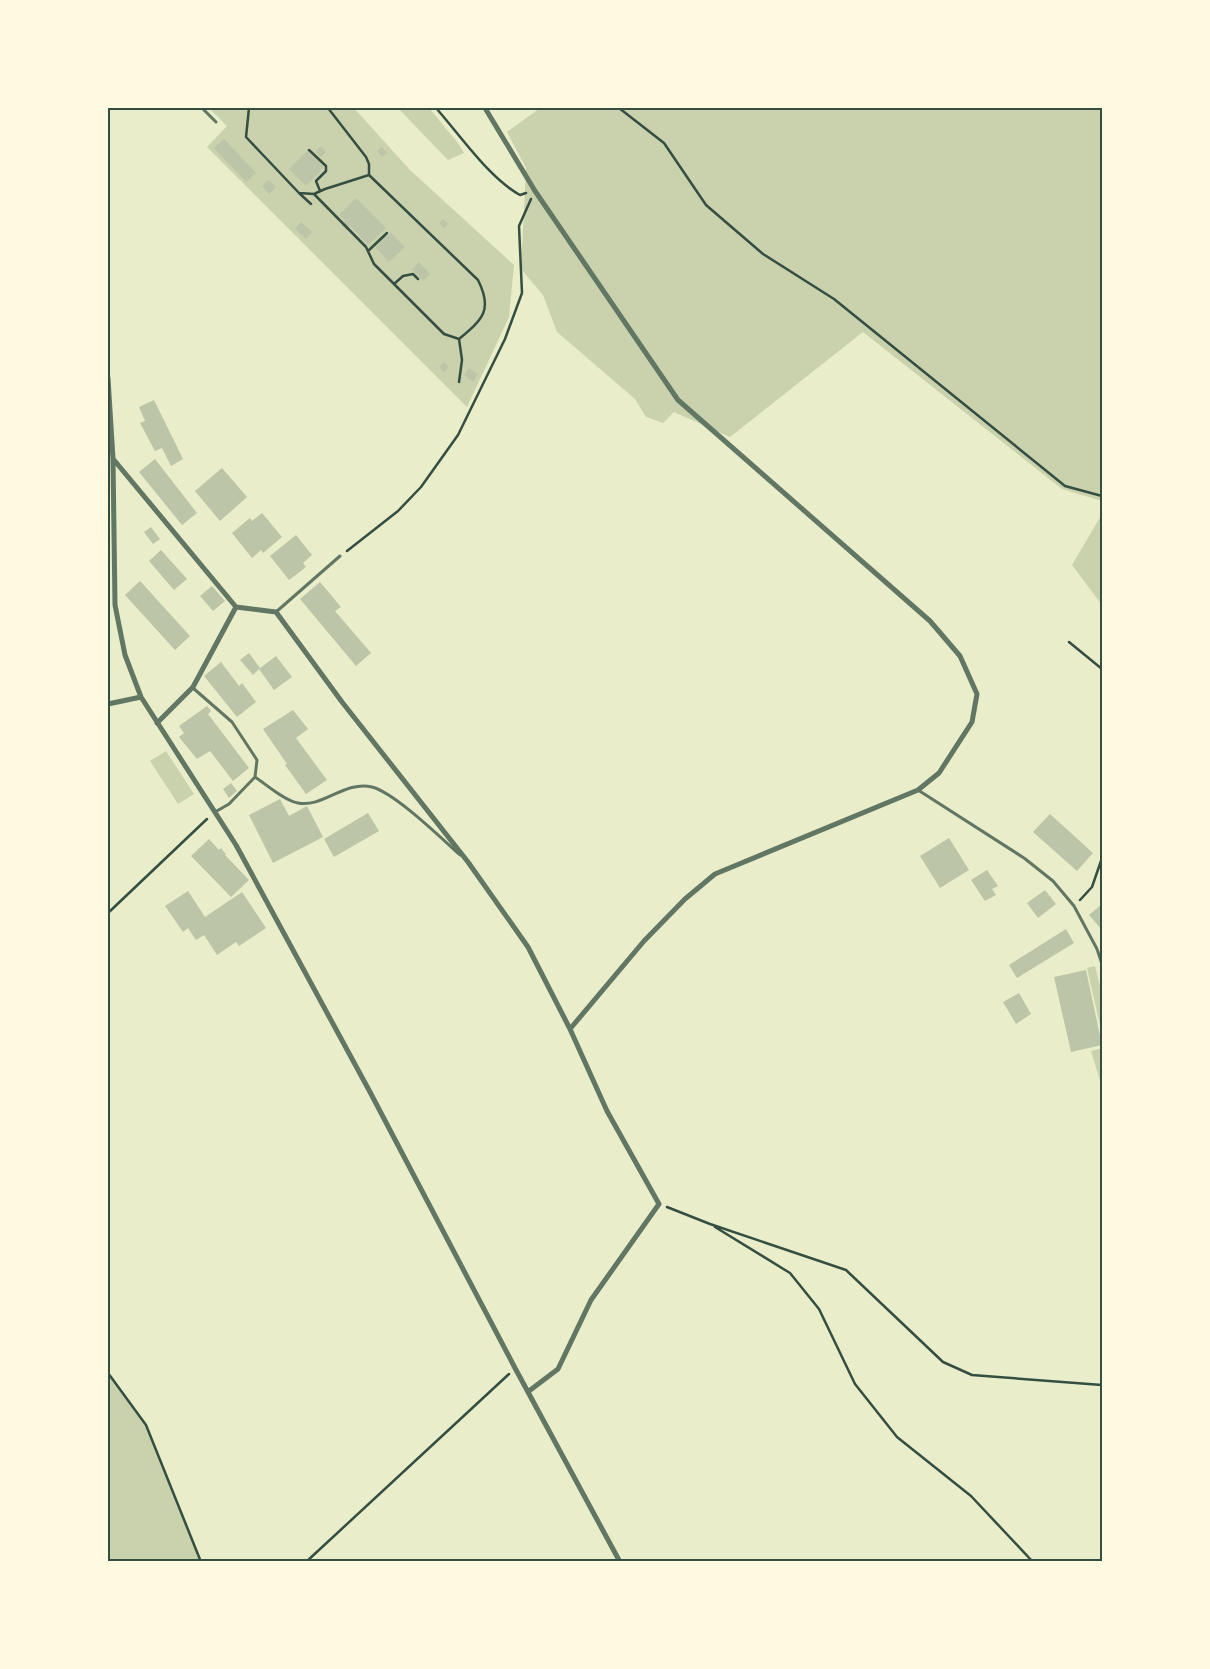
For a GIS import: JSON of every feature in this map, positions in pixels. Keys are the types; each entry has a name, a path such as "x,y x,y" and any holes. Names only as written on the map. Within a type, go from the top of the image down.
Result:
{"street":[{"path":"485,108 535,191 678,400 930,621 960,656 977,694 972,722 939,773 918,790 715,874 685,900 644,941 570,1029"},
{"path":"108,378 113,459 114,605 125,655 141,696 236,845 375,1101 515,1368 620,1562"},
{"path":"113,459 236,607 276,612 342,702 468,862 528,947 570,1029 607,1111 659,1204 591,1300 558,1369 528,1391"},
{"path":"157,723 193,687 236,607"},
{"path":"108,704 141,696"}],"lane":[{"path":"202,108 216,122"},
{"path":"276,612 340,556"},
{"path":"193,687 232,722 257,760 255,777 229,804 214,813"},
{"path":"255,777 288,799 298,803 317,801 358,786 379,790 400,804 468,862"},
{"path":"918,790 1024,858 1053,881 1074,906 1097,949 1102,964"}],"path":[{"path":"249,108 246,137 311,204"},
{"path":"328,108 366,157 369,164 369,175 478,280 484,294 485,307 478,323 459,339"},
{"path":"436,108 503,184 520,195 535,191"},
{"path":"619,108 664,143 706,205 762,254 834,299 1065,486 1102,496"},
{"path":"309,150 326,166 326,171 316,181 320,191"},
{"path":"299,193 314,194 369,175"},
{"path":"340,556 398,511 421,487 458,435 505,339 522,293 518,226 535,191"},
{"path":"314,194 366,247 374,264 444,334 459,339"},
{"path":"368,251 387,232"},
{"path":"394,284 403,276 413,274 418,279"},
{"path":"459,339 462,360 459,382"},
{"path":"1070,642 1102,669"},
{"path":"108,913 214,813"},
{"path":"1074,906 1092,888 1102,858"},
{"path":"659,1204 710,1224 846,1270 943,1362 972,1375 1102,1385"},
{"path":"710,1224 790,1273 819,1309 855,1384 897,1437 971,1496 1033,1562"},
{"path":"306,1562 515,1368"},
{"path":"108,1373 146,1425 201,1562"}],"green space":[{"path":"209,108 354,108 410,170 514,265 509,317 467,407 207,147 227,126"},
{"path":"398,108 429,108 464,153 448,160"},
{"path":"540,108 1102,108 1102,501 1062,489 863,332 730,437 674,412 663,423 646,417 635,399 557,332 543,295 521,269 526,168 507,132"},
{"path":"1102,514 1102,605 1072,565"},
{"path":"166,751 194,794 178,804 150,761"},
{"path":"1095,966 1102,994 1102,1034 1087,968"},
{"path":"1102,1048 1102,1087 1091,1051"},
{"path":"108,1373 146,1425 201,1561 108,1561"}],"building":[{"path":"224,139 256,173 246,182 214,148"},
{"path":"321,146 326,152 321,157 315,152"},
{"path":"382,147 387,153 382,157 377,151"},
{"path":"307,151 324,167 306,186 289,169"},
{"path":"269,180 276,187 269,194 262,186"},
{"path":"356,198 386,228 368,245 350,226 346,230 341,225 345,221 339,215"},
{"path":"443,219 448,224 444,228 439,223"},
{"path":"301,222 312,232 306,239 295,229"},
{"path":"391,233 405,247 389,262 375,247 380,243 378,240 384,234 387,237"},
{"path":"419,262 430,274 423,281 412,269"},
{"path":"444,362 449,367 444,372 439,367"},
{"path":"469,368 478,374 473,382 464,375"},
{"path":"154,400 183,459 171,466 162,448 155,451 140,423 145,421 139,407"},
{"path":"155,459 197,513 182,525 139,472"},
{"path":"222,468 247,497 220,521 195,491"},
{"path":"262,513 282,537 263,553 261,550 252,558 232,533 250,518 252,521"},
{"path":"151,527 160,539 153,544 144,532"},
{"path":"296,535 312,555 303,563 306,567 289,580 270,556"},
{"path":"161,550 187,579 174,590 149,561"},
{"path":"140,581 190,636 175,650 125,595"},
{"path":"320,582 341,607 335,611 371,653 356,666 300,599"},
{"path":"212,586 225,601 213,611 200,596"},
{"path":"249,653 260,668 253,675 240,660"},
{"path":"276,656 292,677 274,690 259,669"},
{"path":"221,662 239,686 242,683 256,702 237,717 204,676"},
{"path":"207,706 211,711 208,714 249,768 233,781 210,751 197,759 179,737 184,733 179,726"},
{"path":"293,710 308,729 296,738 327,780 306,794 285,765 287,764 263,729"},
{"path":"231,783 237,791 229,798 223,789"},
{"path":"280,799 289,816 307,806 323,837 273,863 249,815"},
{"path":"368,813 379,831 334,857 324,839"},
{"path":"1050,814 1093,853 1077,871 1033,832"},
{"path":"949,838 969,870 940,888 920,856"},
{"path":"209,839 219,850 221,848 225,855 249,880 231,897 191,856"},
{"path":"987,870 998,886 992,889 996,895 985,901 971,880"},
{"path":"1045,890 1056,904 1038,918 1027,903"},
{"path":"188,891 205,917 242,892 266,928 239,946 236,942 217,955 204,935 196,940 188,928 183,932 165,906"},
{"path":"1102,904 1102,930 1089,915"},
{"path":"1066,929 1074,943 1017,978 1009,965"},
{"path":"1086,970 1102,1045 1071,1052 1054,977"},
{"path":"1019,993 1031,1014 1016,1024 1003,1002"}]}
